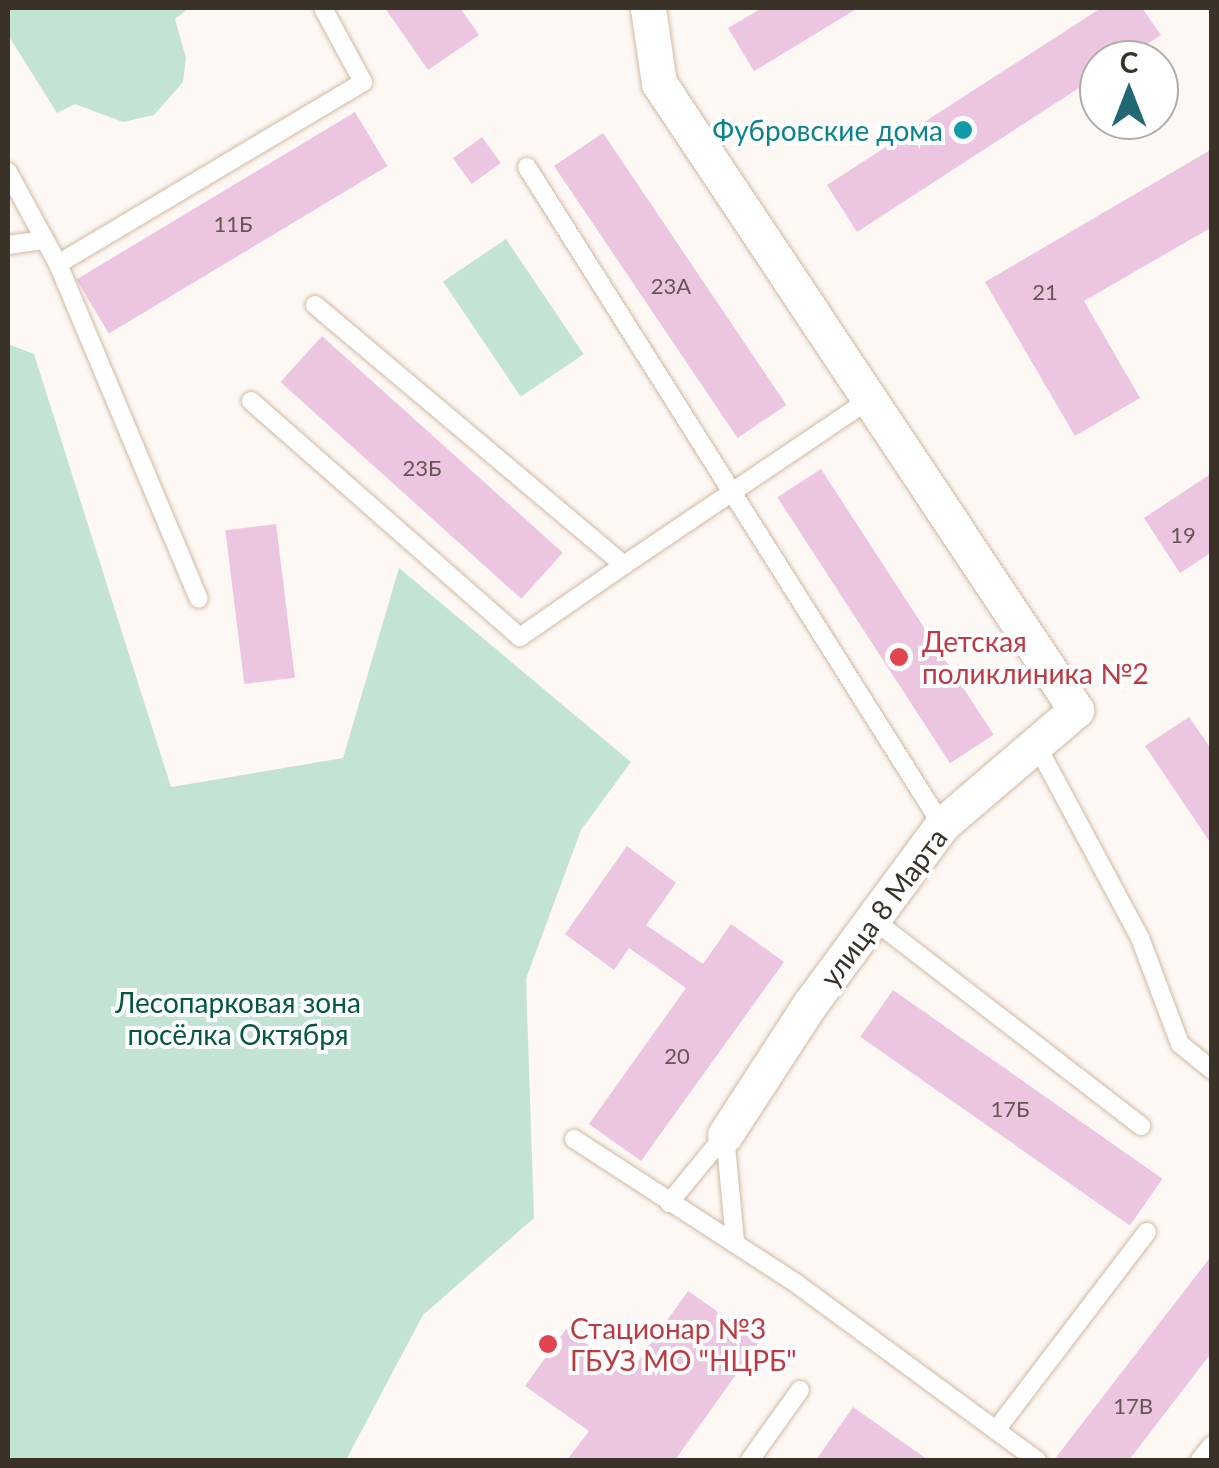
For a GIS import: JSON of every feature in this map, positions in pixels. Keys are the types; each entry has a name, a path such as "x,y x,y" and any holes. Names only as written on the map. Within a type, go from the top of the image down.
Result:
{"street":[{"path":"648,8 659,83 872,398"},
{"name":"улица 8 Марта","path":"725,1135 810,1004 875,921 942,825 1076,710 872,398"}],"lane":[{"path":"58,264 363,82 323,8"},
{"path":"527,167 942,825"},
{"path":"8,172 58,264 199,599"},
{"path":"8,245 45,240"},
{"path":"314,304 624,565"},
{"path":"251,401 520,637 734,496 872,398"},
{"path":"1036,744 1140,938 1180,1044 1212,1070"},
{"path":"875,921 1141,1126"},
{"path":"670,1203 725,1135"},
{"path":"725,1135 735,1241"},
{"path":"574,1139 735,1241 1037,1460"},
{"path":"996,1430 1148,1232"},
{"path":"750,1460 800,1390"},
{"path":"1200,1460 1212,1445"}],"green space":[{"path":"8,8 189,8 175,19 186,58 183,82 154,115 123,122 75,104 57,113 8,35"},
{"path":"506,239 584,354 521,397 443,281"},
{"name":"Лесопарковая зона посёлка Октября","path":"8,344 34,354 171,787 343,758 399,568 631,762 581,830 526,979 534,1218 423,1315 346,1460 8,1460"}],"building":[{"path":"385,8 460,8 479,35 428,70"},
{"name":"Фубровские дома","path":"762,8 858,8 754,71 728,28"},
{"name":"Фубровские дома","path":"1101,8 1142,8 1161,35 1153,40 1079,40 1079,88 857,232 827,185"},
{"path":"355,112 387,166 109,333 76,279"},
{"path":"603,133 786,405 738,438 554,166"},
{"path":"482,137 501,163 472,184 453,158"},
{"path":"1212,149 1212,227 1084,301 1140,398 1075,436 985,282"},
{"path":"322,336 563,553 521,599 281,382"},
{"path":"821,469 994,735 950,763 777,497"},
{"path":"1212,473 1212,552 1180,573 1144,518"},
{"path":"276,524 295,678 244,684 225,530"},
{"path":"1189,717 1212,750 1212,845 1145,746"},
{"path":"627,846 676,883 646,925 703,964 731,924 784,962 641,1161 589,1124 686,988 629,948 614,970 565,934"},
{"path":"893,990 1163,1179 1130,1225 860,1037"},
{"path":"1212,1255 1212,1352 1129,1460 1054,1460"},
{"path":"688,1291 760,1341 675,1460 567,1460 589,1431 525,1386 566,1329 629,1374"},
{"path":"853,1407 928,1460 816,1460"}],"place":[{"name":"Фубровские дома","path":"963,130"},
{"name":"Детская поликлиника №2","path":"899,657"},
{"name":"Стационар №3 ГБУЗ МО \"НЦРБ\"","path":"548,1344"}]}
